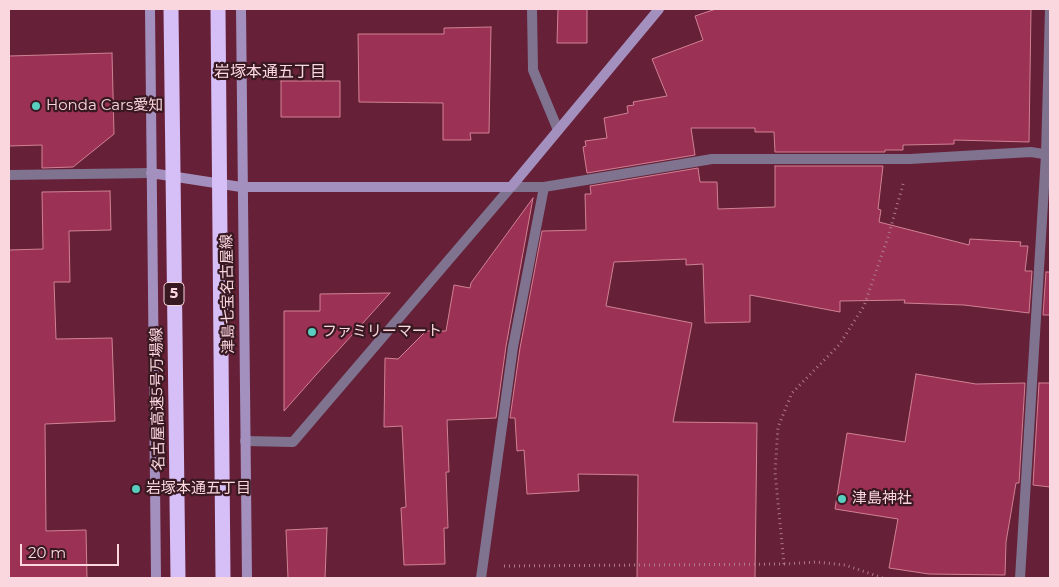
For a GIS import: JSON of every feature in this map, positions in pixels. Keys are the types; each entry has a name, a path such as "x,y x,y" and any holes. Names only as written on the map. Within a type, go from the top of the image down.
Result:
{"highway":[{"name":"名古屋高速5号万場線","path":"171,9 178,578"},
{"path":"218,9 222,578"}],"main road":[{"path":"150,9 156,578"},
{"name":"津島七宝名古屋線","path":"241,9 241,187 247,578"},
{"path":"152,173 241,187 511,187 658,9"}],"street":[{"path":"532,9 533,70 558,130"},
{"path":"1020,578 1048,155 1050,9"},
{"path":"245,441 292,442 511,187 544,187 712,159 910,159 1031,152 1048,155"},
{"path":"9,175 152,173"},
{"path":"481,578 512,347 544,187"}],"path":[{"path":"784,564 775,472 778,427 792,392 839,345 864,306 888,237 910,159"},
{"path":"483,566 784,564 816,562 845,565 883,578"}],"building":[{"path":"558,9 587,9 587,43 557,43"},
{"path":"716,9 1031,9 1029,142 954,140 954,144 903,145 903,150 885,150 885,152 775,152 774,132 755,132 755,128 691,128 695,155 587,173 583,147 586,146 585,141 607,138 604,118 628,113 627,106 634,105 633,102 667,96 652,59 703,40 695,16"},
{"path":"491,27 489,133 470,133 471,140 443,140 443,103 359,102 358,34 444,34 444,28"},
{"path":"112,53 114,134 73,167 42,168 42,145 9,146 9,56"},
{"path":"281,81 340,81 340,117 281,117"},
{"path":"775,166 883,166 878,209 881,210 879,222 969,245 970,239 1021,242 1020,246 1028,246 1025,271 1032,271 1029,313 964,305 904,303 905,300 840,301 840,312 750,295 750,322 705,323 703,264 686,265 686,259 614,262 606,306 692,323 673,422 757,423 755,578 637,578 638,475 578,474 579,491 527,494 524,450 517,451 515,418 510,418 520,348 542,231 586,230 585,194 591,194 590,186 698,168 700,182 717,182 718,209 775,207"},
{"path":"110,191 111,230 69,231 70,282 54,282 56,339 112,338 115,421 45,424 46,531 86,530 87,578 9,578 9,250 43,249 42,192"},
{"path":"533,198 506,346 496,418 447,420 449,472 446,472 448,528 444,528 445,564 404,565 401,508 406,507 402,426 384,427 385,358 398,359 426,331 446,331 454,285 470,288 471,283"},
{"path":"1046,272 1050,272 1050,315 1043,315"},
{"path":"390,293 284,411 284,311 320,311 320,294"},
{"path":"916,374 976,384 1025,383 1019,483 1016,483 1006,542 1005,575 929,574 889,568 898,519 835,509 847,433 905,442"},
{"path":"1039,383 1050,383 1050,487 1033,485"},
{"path":"327,528 325,578 288,578 286,530"}],"place":[{"name":"Honda Cars愛知","path":"36,106"},
{"name":"ファミリーマート","path":"312,332"},
{"name":"岩塚本通五丁目","path":"136,489"},
{"name":"津島神社","path":"842,499"}],"district":[{"name":"岩塚本通五丁目","path":"270,72"}]}
